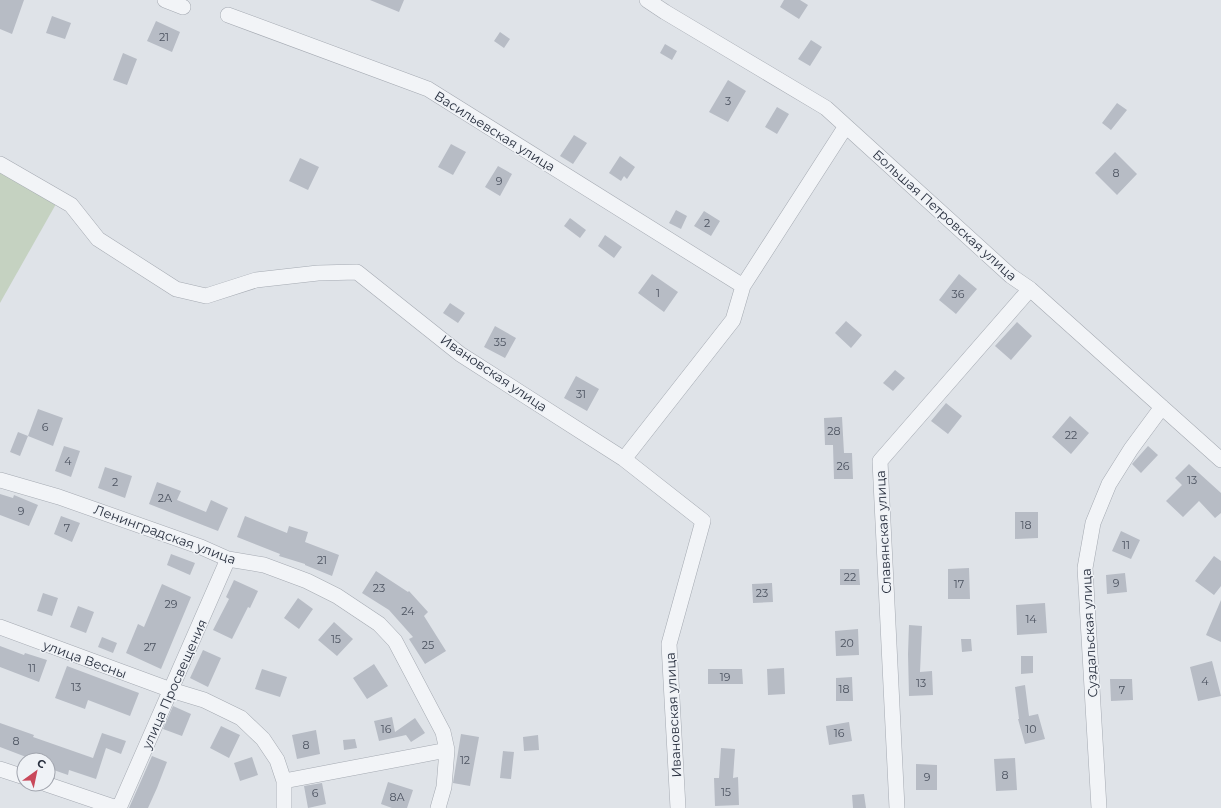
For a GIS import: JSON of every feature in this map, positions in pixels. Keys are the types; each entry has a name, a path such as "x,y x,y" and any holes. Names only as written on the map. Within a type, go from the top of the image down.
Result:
{"street":[{"path":"165,0 183,7"},
{"name":"Большая Петровская улица","path":"647,0 826,108 1011,276 1030,289 1221,460"},
{"name":"Васильевская улица","path":"228,15 428,89 742,286"},
{"path":"624,459 733,320 742,286 846,126"},
{"name":"Ивановская улица","path":"0,164 71,205 98,239 176,289 206,296 256,280 318,273 357,272 460,354 624,459 703,521 669,644 678,808"},
{"name":"Славянская улица","path":"896,808 880,461 1030,289"},
{"name":"Суздальская улица","path":"1099,808 1085,568 1093,523 1110,484 1131,449 1162,407"},
{"name":"Ленинградская улица","path":"0,480 59,497 201,547 228,559 264,565 307,581 337,596 379,624 395,641 443,732 447,750 444,787 438,808"},
{"name":"улица Просвещения","path":"118,808 228,559"},
{"name":"улица Весны","path":"0,627 171,690 204,700 241,718 263,739 277,760 284,781 284,808"},
{"path":"284,781 447,750"},
{"path":"0,769 16,774"},
{"path":"56,787 118,808"}],"green space":[{"path":"0,172 56,204 0,303"}],"building":[{"path":"0,0 24,0 12,34 0,29"},
{"path":"370,0 404,0 399,12"},
{"path":"784,0 800,0 808,5 799,19 780,7"},
{"path":"52,16 71,23 65,39 46,33"},
{"path":"156,21 180,32 172,52 147,41"},
{"path":"500,32 510,39 504,48 494,41"},
{"path":"811,40 822,47 810,66 798,59"},
{"path":"665,44 677,51 672,60 660,53"},
{"path":"123,53 137,59 127,85 113,80"},
{"path":"728,80 746,91 728,122 709,112"},
{"path":"1117,103 1127,110 1111,130 1102,123"},
{"path":"777,107 789,114 777,134 765,127"},
{"path":"574,135 587,143 573,164 560,156"},
{"path":"451,144 466,152 453,175 438,167"},
{"path":"1115,152 1137,174 1117,195 1095,173"},
{"path":"620,156 635,167 627,179 624,176 621,181 609,173"},
{"path":"300,158 319,167 308,190 289,181"},
{"path":"498,166 512,174 500,196 485,187"},
{"path":"676,210 687,216 681,229 669,223"},
{"path":"704,211 720,221 711,236 694,226"},
{"path":"570,218 586,230 580,238 564,226"},
{"path":"605,235 622,247 614,258 598,246"},
{"path":"652,274 678,292 664,312 638,293"},
{"path":"959,274 977,289 956,314 939,300"},
{"path":"450,303 465,313 458,323 443,313"},
{"path":"846,321 862,335 851,348 835,333"},
{"path":"1017,322 1032,336 1011,360 995,346"},
{"path":"495,326 516,338 505,358 484,347"},
{"path":"895,370 905,378 893,391 883,383"},
{"path":"576,376 599,389 587,411 564,398"},
{"path":"946,403 962,416 948,434 931,421"},
{"path":"38,409 63,418 53,446 28,436"},
{"path":"1070,416 1089,433 1071,454 1052,437"},
{"path":"842,417 844,453 852,453 853,479 834,479 833,445 825,445 824,418"},
{"path":"18,432 28,436 20,456 10,452"},
{"path":"64,446 80,451 71,477 55,471"},
{"path":"1148,446 1158,455 1141,473 1132,464"},
{"path":"1189,464 1221,493 1221,513 1215,518 1199,501 1183,517 1166,501 1182,485 1175,478"},
{"path":"105,467 132,476 125,498 98,488"},
{"path":"157,482 181,491 177,500 206,512 211,500 228,508 218,531 149,504"},
{"path":"0,494 13,498 14,495 38,505 29,526 0,515"},
{"path":"1015,512 1038,512 1038,538 1015,539"},
{"path":"61,516 80,523 72,542 54,534"},
{"path":"245,516 287,533 289,526 308,532 305,542 339,555 332,576 305,564 279,556 280,554 237,537"},
{"path":"1121,531 1140,540 1131,559 1112,551"},
{"path":"171,554 195,563 190,575 167,565"},
{"path":"1214,556 1221,561 1221,586 1214,595 1195,581"},
{"path":"969,568 970,599 948,599 948,569"},
{"path":"840,569 859,569 860,585 840,585"},
{"path":"376,571 408,592 409,591 428,612 424,616 446,651 425,664 409,639 413,637 389,610 362,593"},
{"path":"1125,573 1127,592 1107,594 1106,575"},
{"path":"234,580 258,591 232,639 213,630 229,599 226,597"},
{"path":"772,583 773,602 753,603 752,584"},
{"path":"162,584 191,597 161,669 126,653 138,624 144,627"},
{"path":"43,593 58,598 52,616 37,611"},
{"path":"298,598 313,609 299,629 284,618"},
{"path":"1221,600 1221,642 1206,635"},
{"path":"1045,603 1047,633 1017,635 1016,605"},
{"path":"78,606 94,612 86,633 70,627"},
{"path":"334,622 353,639 337,656 318,640"},
{"path":"909,625 922,626 920,672 932,671 933,695 909,696"},
{"path":"858,629 859,655 836,656 835,631"},
{"path":"102,637 117,643 113,653 98,647"},
{"path":"961,639 971,639 972,651 962,652"},
{"path":"0,646 24,655 25,653 47,660 39,682 0,667"},
{"path":"203,650 221,658 208,687 190,678"},
{"path":"1021,656 1033,656 1033,673 1021,674"},
{"path":"1212,661 1221,696 1198,701 1190,667"},
{"path":"374,664 388,686 367,699 353,678"},
{"path":"67,666 139,693 130,716 88,700 85,709 55,698"},
{"path":"784,668 785,694 768,695 767,669"},
{"path":"262,669 287,677 280,697 255,689"},
{"path":"708,669 742,669 743,684 708,684"},
{"path":"852,677 853,701 836,701 836,678"},
{"path":"1110,679 1132,679 1133,700 1111,701"},
{"path":"1025,685 1029,716 1038,714 1045,739 1025,744 1018,719 1015,687"},
{"path":"173,706 191,714 182,736 163,729"},
{"path":"392,717 395,732 415,718 425,733 411,742 406,735 379,741 374,721"},
{"path":"849,722 852,741 829,745 826,726"},
{"path":"0,723 34,735 33,737 93,758 102,733 126,741 121,754 106,748 96,779 69,770 68,775 56,771 56,752 16,753 0,747"},
{"path":"221,726 240,735 229,758 210,748"},
{"path":"316,730 320,754 297,759 292,735"},
{"path":"461,734 479,737 470,786 453,783"},
{"path":"538,735 539,750 524,751 523,737"},
{"path":"355,739 357,748 344,750 343,740"},
{"path":"721,748 735,749 733,778 738,777 739,805 715,806 714,778 719,778"},
{"path":"503,751 514,752 511,779 500,778"},
{"path":"152,756 167,762 157,788 148,808 129,808"},
{"path":"252,757 258,775 240,781 234,763"},
{"path":"1015,758 1017,790 996,791 994,759"},
{"path":"916,764 937,765 937,790 916,790"},
{"path":"388,782 413,790 407,808 392,808 381,804"},
{"path":"322,783 326,804 308,808 304,786"},
{"path":"864,794 866,808 853,808 852,795"}]}
